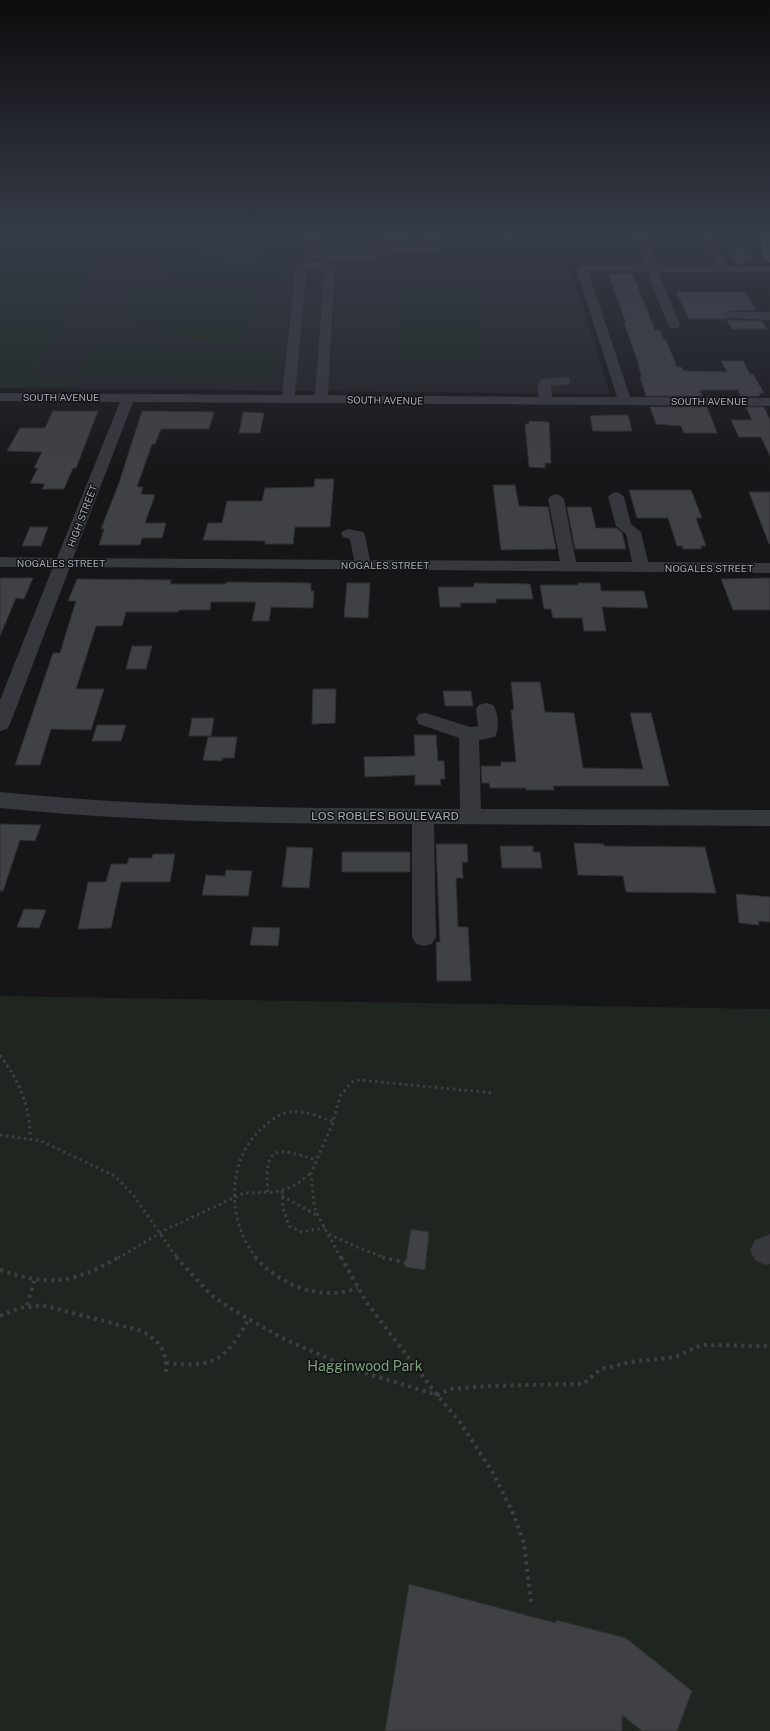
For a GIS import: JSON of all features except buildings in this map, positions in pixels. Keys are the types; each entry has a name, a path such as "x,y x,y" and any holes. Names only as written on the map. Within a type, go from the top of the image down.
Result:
{"street":[{"path":"288,399 297,315"},
{"path":"321,399 327,315"},
{"path":"596,315 625,401"},
{"path":"670,315 674,325"},
{"path":"731,316 770,316"},
{"path":"291,378 322,378"},
{"path":"546,401 544,388 546,382 564,380"},
{"name":"SOUTH AVENUE","path":"0,397 770,402"},
{"name":"HIGH STREET","path":"0,724 128,398"},
{"path":"616,497 624,526 633,532 641,567"},
{"path":"556,499 569,567"},
{"path":"349,534 357,535 362,554 362,565"},
{"name":"NOGALES STREET","path":"0,562 641,567 669,573 705,573 770,568"},
{"path":"426,719 469,734 488,732 486,709"},
{"path":"469,734 471,817"},
{"name":"LOS ROBLES BOULEVARD","path":"0,800 59,806 182,814 471,817 691,809 770,818"},
{"path":"422,816 424,936"}],"path":[{"path":"0,1055 11,1070 26,1101 31,1121 30,1138"},
{"path":"492,1093 360,1080 352,1082 340,1096 320,1154 311,1173 312,1195 318,1216 358,1288 379,1319 437,1395 460,1422 479,1449 512,1511 524,1543 532,1603"},
{"path":"332,1121 306,1114 291,1112 271,1120 260,1128 241,1154 235,1175 235,1199 238,1218 246,1242 263,1265 274,1275 298,1287 310,1291 344,1293 358,1288"},
{"path":"0,1135 30,1138 41,1141 115,1176 134,1196 175,1256 211,1295 232,1310 284,1339 355,1370 407,1387 437,1395 450,1389 486,1386 583,1384 601,1369 631,1362 675,1357 701,1346 770,1346"},
{"path":"268,1192 267,1168 275,1153 278,1151 316,1160"},
{"path":"0,1270 34,1281 49,1282 68,1279 88,1273 160,1232 201,1212 235,1199 247,1192 282,1191 298,1183 311,1173"},
{"path":"282,1191 286,1219 289,1226 301,1232 325,1228"},
{"path":"282,1195 318,1216"},
{"path":"328,1234 361,1250 386,1259 406,1263"},
{"path":"27,1305 34,1281"},
{"path":"0,1316 14,1309 27,1305 42,1305 142,1332 156,1339 161,1345 166,1363 166,1376"},
{"path":"166,1363 201,1366 213,1363 232,1346 249,1319"}],"shaded area":[{"path":"0,315 585,315 610,394 0,388"}],"green space":[{"path":"0,315 68,315 32,378 77,379 74,386 0,386 0,340 3,335 0,335"},
{"path":"132,315 249,315 243,343 216,343 182,339 152,330 140,323"},
{"path":"400,315 478,315 485,359 401,359"},
{"path":"92,348 276,350 271,378 79,376"},
{"name":"Hagginwood Park","path":"0,996 770,1009 770,1731 0,1731"}]}
